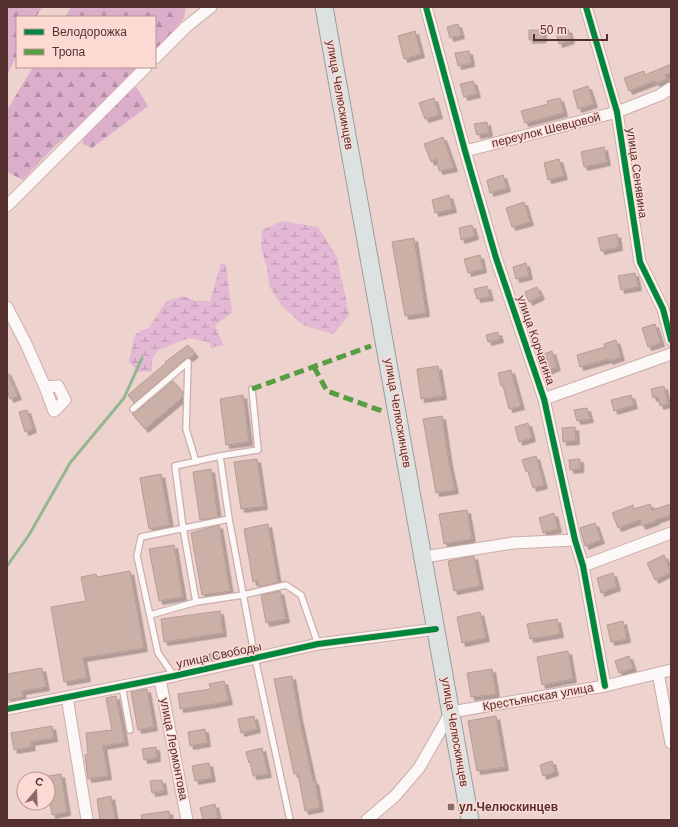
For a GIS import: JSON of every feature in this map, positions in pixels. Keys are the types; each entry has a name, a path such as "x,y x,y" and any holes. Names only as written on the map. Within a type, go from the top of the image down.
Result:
{"main road":[{"name":"улица Челюскинцев","path":"324,7 424,557 470,820"}],"street":[{"path":"156,57 186,27 211,7"},
{"name":"улица Корчагина","path":"426,7 496,258 544,399 582,566 605,686"},
{"name":"улица Сенявина","path":"586,7 617,112 640,262 664,309 671,340"},
{"path":"7,206 145,68"},
{"name":"переулок Шевцовой","path":"465,150 617,112 660,95 671,88"},
{"path":"7,307 27,346 45,388"},
{"path":"544,399 671,354"},
{"path":"582,566 671,533"},
{"path":"424,557 513,543 575,540"},
{"name":"улица Свободы","path":"7,709 174,676 318,644 436,628"},
{"name":"Крестьянская улица","path":"451,712 605,686 671,670"},
{"path":"658,673 671,743"},
{"name":"улица Лермонтова","path":"160,678 187,820"},
{"path":"67,697 87,820"},
{"path":"367,820 395,796 419,768 451,712"}],"lane":[{"path":"133,409 188,362 186,429 196,462"},
{"path":"196,602 175,466 220,456 258,450 252,389"},
{"path":"220,456 229,519 255,658 290,820"},
{"path":"174,676 158,653 137,556 141,537 229,519"},
{"path":"150,615 196,602 243,595 286,585 302,595 318,644"},
{"path":"122,686 130,730"}],"green space":[{"path":"7,7 42,7 37,16 16,16 16,57 7,75"},
{"path":"71,7 186,7 184,18 156,51 156,16 66,16"},
{"path":"32,68 142,68 127,86 137,88 148,106 92,148 83,144 82,132 86,120 54,147 23,180 7,172 7,110"},
{"path":"282,221 318,227 337,257 349,315 333,334 303,325 282,306 269,286 267,268 261,249 262,230"},
{"path":"221,263 226,265 232,313 215,325 223,345 211,348 209,342 189,338 158,350 152,360 152,371 138,372 129,361 135,335 142,330 149,328 166,301 183,296 196,301 210,301"}],"building":[{"path":"458,24 461,35 450,38 447,27"},
{"path":"568,29 571,40 559,44 556,33"},
{"path":"529,30 543,30 543,39 529,40"},
{"path":"415,31 421,54 404,59 398,36"},
{"path":"469,51 471,63 458,66 455,53"},
{"path":"671,64 671,73 665,75 667,79 656,83 655,81 629,91 624,78 644,71 645,75"},
{"path":"473,81 477,94 464,97 460,84"},
{"path":"588,86 594,104 578,109 573,91"},
{"path":"434,98 439,115 425,119 419,103"},
{"path":"560,98 564,113 525,123 521,111 548,104 547,101"},
{"path":"487,122 489,133 477,135 474,124"},
{"path":"443,137 454,168 439,171 437,159 431,162 424,144"},
{"path":"604,147 607,162 584,167 581,152"},
{"path":"559,159 564,176 548,180 544,163"},
{"path":"503,175 507,188 490,193 487,180"},
{"path":"449,195 453,209 435,213 432,200"},
{"path":"524,202 530,222 512,227 506,208"},
{"path":"472,225 475,236 461,240 459,228"},
{"path":"617,234 619,247 601,251 598,238"},
{"path":"414,238 426,313 405,316 392,242"},
{"path":"480,255 483,269 468,273 464,259"},
{"path":"526,263 529,276 516,279 513,267"},
{"path":"635,273 638,287 621,290 618,276"},
{"path":"487,286 490,297 477,299 474,289"},
{"path":"537,287 541,296 529,302 525,292"},
{"path":"655,324 661,343 648,347 642,328"},
{"path":"498,332 500,339 488,342 486,335"},
{"path":"616,340 621,357 580,367 577,355 605,347 604,344"},
{"path":"188,345 195,354 185,359 134,403 128,395 166,363 165,362"},
{"path":"552,351 557,367 547,371 541,355"},
{"path":"438,366 443,396 421,399 417,369"},
{"path":"511,370 521,406 509,409 498,373"},
{"path":"7,371 18,396 10,399 7,391"},
{"path":"173,381 183,393 183,397 145,429 132,414"},
{"path":"664,386 668,404 660,406 658,397 653,398 651,389"},
{"path":"243,395 249,442 226,445 220,399"},
{"path":"631,395 634,405 614,411 611,400"},
{"path":"587,408 590,419 577,421 574,410"},
{"path":"27,410 33,429 25,432 19,412"},
{"path":"442,416 449,463 455,490 436,493 423,419"},
{"path":"528,423 532,438 519,442 515,427"},
{"path":"575,427 576,441 563,442 562,428"},
{"path":"536,456 544,485 533,488 528,471 526,472 522,460"},
{"path":"257,459 264,506 241,509 234,462"},
{"path":"580,459 580,469 570,470 569,460"},
{"path":"211,469 218,517 200,520 193,472"},
{"path":"161,474 170,525 149,529 140,478"},
{"path":"650,504 652,510 671,504 671,515 642,526 640,520 618,528 612,513 633,505 634,509"},
{"path":"467,510 472,539 444,544 439,514"},
{"path":"554,513 558,529 543,533 539,518"},
{"path":"595,523 601,540 585,546 580,528"},
{"path":"268,524 278,582 259,587 258,581 253,582 244,529"},
{"path":"219,525 230,591 202,595 191,533"},
{"path":"174,545 183,597 159,601 149,549"},
{"path":"664,555 671,572 655,580 647,563"},
{"path":"474,556 480,586 454,591 448,561"},
{"path":"130,571 144,648 83,658 87,678 64,682 51,607 86,601 81,577 96,574 97,577"},
{"path":"613,573 617,587 601,593 597,578"},
{"path":"280,591 286,619 266,623 261,595"},
{"path":"220,611 223,633 164,642 161,619"},
{"path":"480,612 486,638 462,643 457,617"},
{"path":"557,619 560,634 530,639 527,624"},
{"path":"623,621 627,639 611,642 607,625"},
{"path":"223,651 225,658 210,661 209,654"},
{"path":"568,651 573,679 542,685 537,657"},
{"path":"629,656 633,668 619,673 615,661"},
{"path":"42,668 46,687 22,691 23,697 7,700 7,674"},
{"path":"492,669 496,694 471,697 467,673"},
{"path":"292,676 299,717 320,808 305,811 298,773 294,774 274,679"},
{"path":"224,681 229,701 180,709 178,694 211,689 209,684"},
{"path":"147,689 154,727 138,730 131,692"},
{"path":"116,696 125,742 103,746 108,776 88,779 85,755 88,754 86,733 112,730 106,698"},
{"path":"254,716 257,729 241,733 238,719"},
{"path":"496,716 505,767 477,771 468,721"},
{"path":"52,726 54,738 31,742 32,747 14,750 11,733"},
{"path":"205,729 207,743 190,746 188,732"},
{"path":"156,747 157,758 144,760 142,749"},
{"path":"262,748 268,774 253,776 246,752"},
{"path":"552,761 555,772 543,776 540,765"},
{"path":"209,763 212,778 195,781 192,766"},
{"path":"61,774 67,812 52,815 51,811 56,811 56,775"},
{"path":"162,780 164,791 152,793 150,781"},
{"path":"111,796 115,820 100,820 97,799"},
{"path":"215,804 218,818 203,820 200,808"},
{"path":"169,811 170,820 142,820 141,815"}],"waterway":[{"path":"7,566 29,535 70,463 124,398 142,358"}],"marked path":[{"path":"252,389 371,346"},
{"path":"314,367 327,391 382,411"}],"cycle path":[{"path":"426,7 496,258 544,399 575,540 583,566 605,686"},
{"path":"586,7 617,112 640,262 663,309 671,340"},
{"path":"7,709 174,676 318,644 436,629"}],"place":[{"name":"ул.Челюскинцев","path":"451,807"}]}
